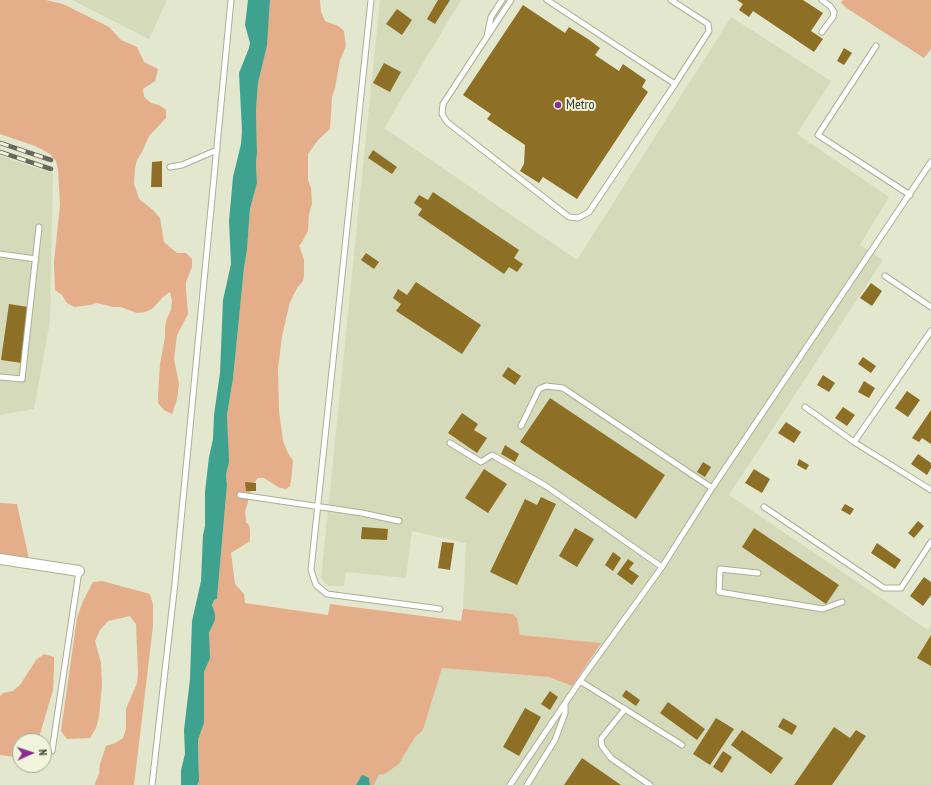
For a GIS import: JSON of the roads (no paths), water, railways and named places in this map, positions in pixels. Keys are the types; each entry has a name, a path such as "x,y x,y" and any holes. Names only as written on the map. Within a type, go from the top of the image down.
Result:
{"street":[{"path":"0,559 79,572"}],"lane":[{"path":"152,785 175,583 231,0"},
{"path":"371,0 311,570 316,585 327,594 440,609"},
{"path":"486,39 491,18 502,0"},
{"path":"511,0 443,104 442,114 447,122 569,217 578,218 589,212 709,31 708,24 671,0"},
{"path":"547,0 675,84"},
{"path":"822,0 830,6 834,12 833,17 822,32"},
{"path":"830,6 834,0"},
{"path":"876,46 818,136 910,195"},
{"path":"170,167 182,165 217,150"},
{"path":"510,785 580,681 662,567 712,488 931,162"},
{"path":"0,377 22,379 39,227"},
{"path":"0,254 36,259"},
{"path":"885,276 931,307"},
{"path":"854,442 931,330"},
{"path":"521,426 539,389 546,386 563,388 712,488"},
{"path":"805,407 854,442 931,490"},
{"path":"450,443 481,462 492,455 546,486 662,567"},
{"path":"240,495 362,513 399,521"},
{"path":"764,507 884,588 901,588 931,542"},
{"path":"758,573 720,569 719,592 823,609 842,602"},
{"path":"52,752 79,572"},
{"path":"580,681 682,745"},
{"path":"527,785 555,740 564,713 565,703"},
{"path":"625,709 601,739 602,746 611,758 650,785"}],"water":[{"path":"248,0 270,0 267,45 258,83 256,110 257,183 250,209 233,379 227,415 229,462 226,475 227,485 217,599 214,600 212,605 215,620 209,633 210,658 204,672 204,723 198,740 199,781 197,785 181,785 181,770 185,754 184,730 190,679 192,621 201,581 203,535 205,526 205,492 209,457 213,439 214,415 220,373 223,300 231,264 229,221 233,177 241,144 242,131 239,73 250,43 245,25"},
{"path":"363,775 369,778 370,785 356,785 361,776"}],"railway":[{"path":"0,143 51,160"},
{"path":"0,152 51,169"}],"place":[{"name":"Metro","path":"558,105"}]}
